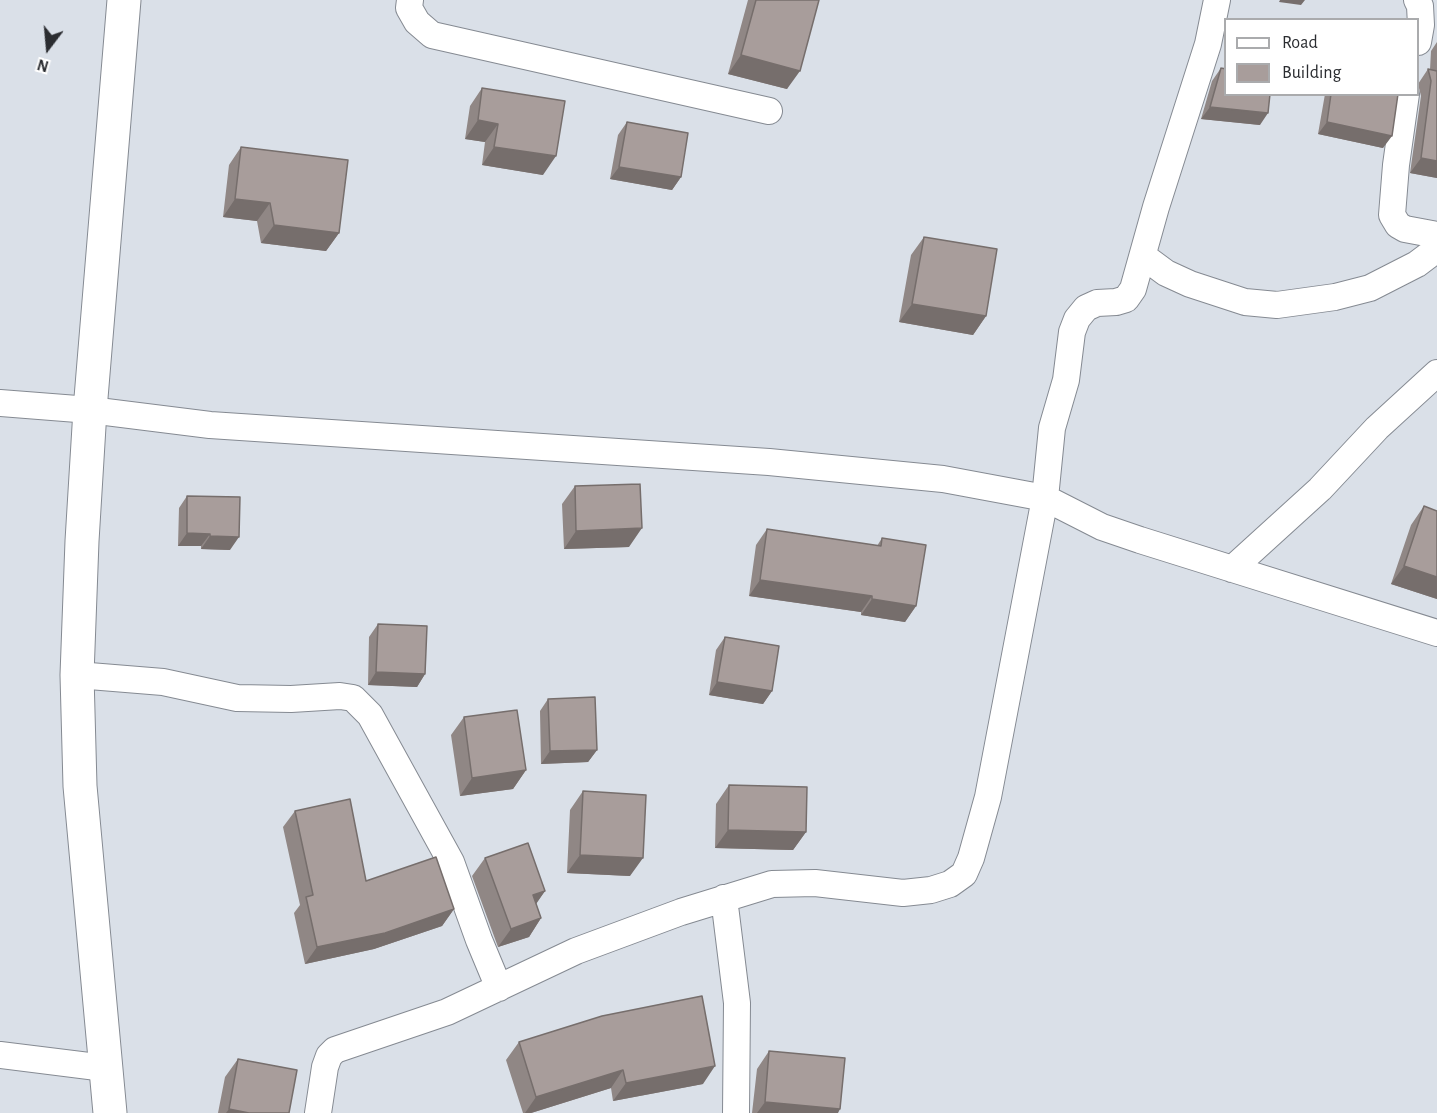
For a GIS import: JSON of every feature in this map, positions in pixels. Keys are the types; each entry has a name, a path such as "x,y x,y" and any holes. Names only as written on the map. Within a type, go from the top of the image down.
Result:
{"main road":[{"path":"110,1113 80,786 77,675 90,410 124,0"}],"street":[{"path":"410,0 409,8 417,22 432,35 769,111"},
{"path":"318,1113 325,1067 334,1050 447,1012 576,951 724,898 772,884 815,883 903,893 931,891 950,884 964,874 971,858 988,797 1044,498 1052,428 1066,380 1072,332 1077,319 1086,308 1097,303 1126,299 1133,289 1156,207 1208,44 1217,0"},
{"path":"1417,0 1420,6 1419,36"},
{"path":"1407,96 1396,165 1392,215 1398,225 1405,229 1437,235"},
{"path":"1143,256 1166,273 1190,285 1245,302 1277,305 1335,297 1370,288 1417,264 1437,249"},
{"path":"1232,569 1320,489 1377,428 1437,374"},
{"path":"0,403 90,410 210,425 769,462 943,479 1044,498 1102,526 1437,633"},
{"path":"77,675 163,682 237,698 291,699 340,696 353,698 370,715 451,862 499,988"},
{"path":"724,898 737,1003 736,1113"},
{"path":"0,1055 105,1068"}],"building":[{"path":"756,0 819,0 800,71 741,55"},
{"path":"1221,68 1224,69 1224,96 1270,96 1268,113 1210,107"},
{"path":"1428,69 1437,71 1437,161 1421,158 1431,81"},
{"path":"482,88 565,101 556,156 494,147 498,124 478,120"},
{"path":"1331,96 1398,96 1392,136 1327,122"},
{"path":"627,122 688,133 681,177 619,167"},
{"path":"241,147 348,160 339,233 274,225 270,203 235,199"},
{"path":"924,237 997,249 986,316 912,304"},
{"path":"640,484 642,528 576,531 575,486"},
{"path":"187,496 240,497 239,537 187,533"},
{"path":"1424,506 1437,511 1437,577 1404,566"},
{"path":"767,529 881,546 882,538 926,545 916,606 872,599 872,596 760,580"},
{"path":"378,624 427,626 425,674 376,672"},
{"path":"725,637 779,646 772,691 717,682"},
{"path":"595,697 597,750 550,751 548,699"},
{"path":"517,710 526,770 472,778 464,717"},
{"path":"729,785 807,787 806,832 728,830"},
{"path":"583,791 646,795 643,858 580,855"},
{"path":"350,799 366,881 436,857 454,909 385,933 317,947 306,897 313,895 295,811"},
{"path":"528,843 545,891 533,895 541,918 511,929 485,858"},
{"path":"702,996 715,1066 626,1083 623,1070 536,1097 519,1042 602,1016"},
{"path":"769,1051 845,1058 840,1109 765,1102"},
{"path":"238,1059 297,1070 289,1113 249,1113 229,1109"}]}
